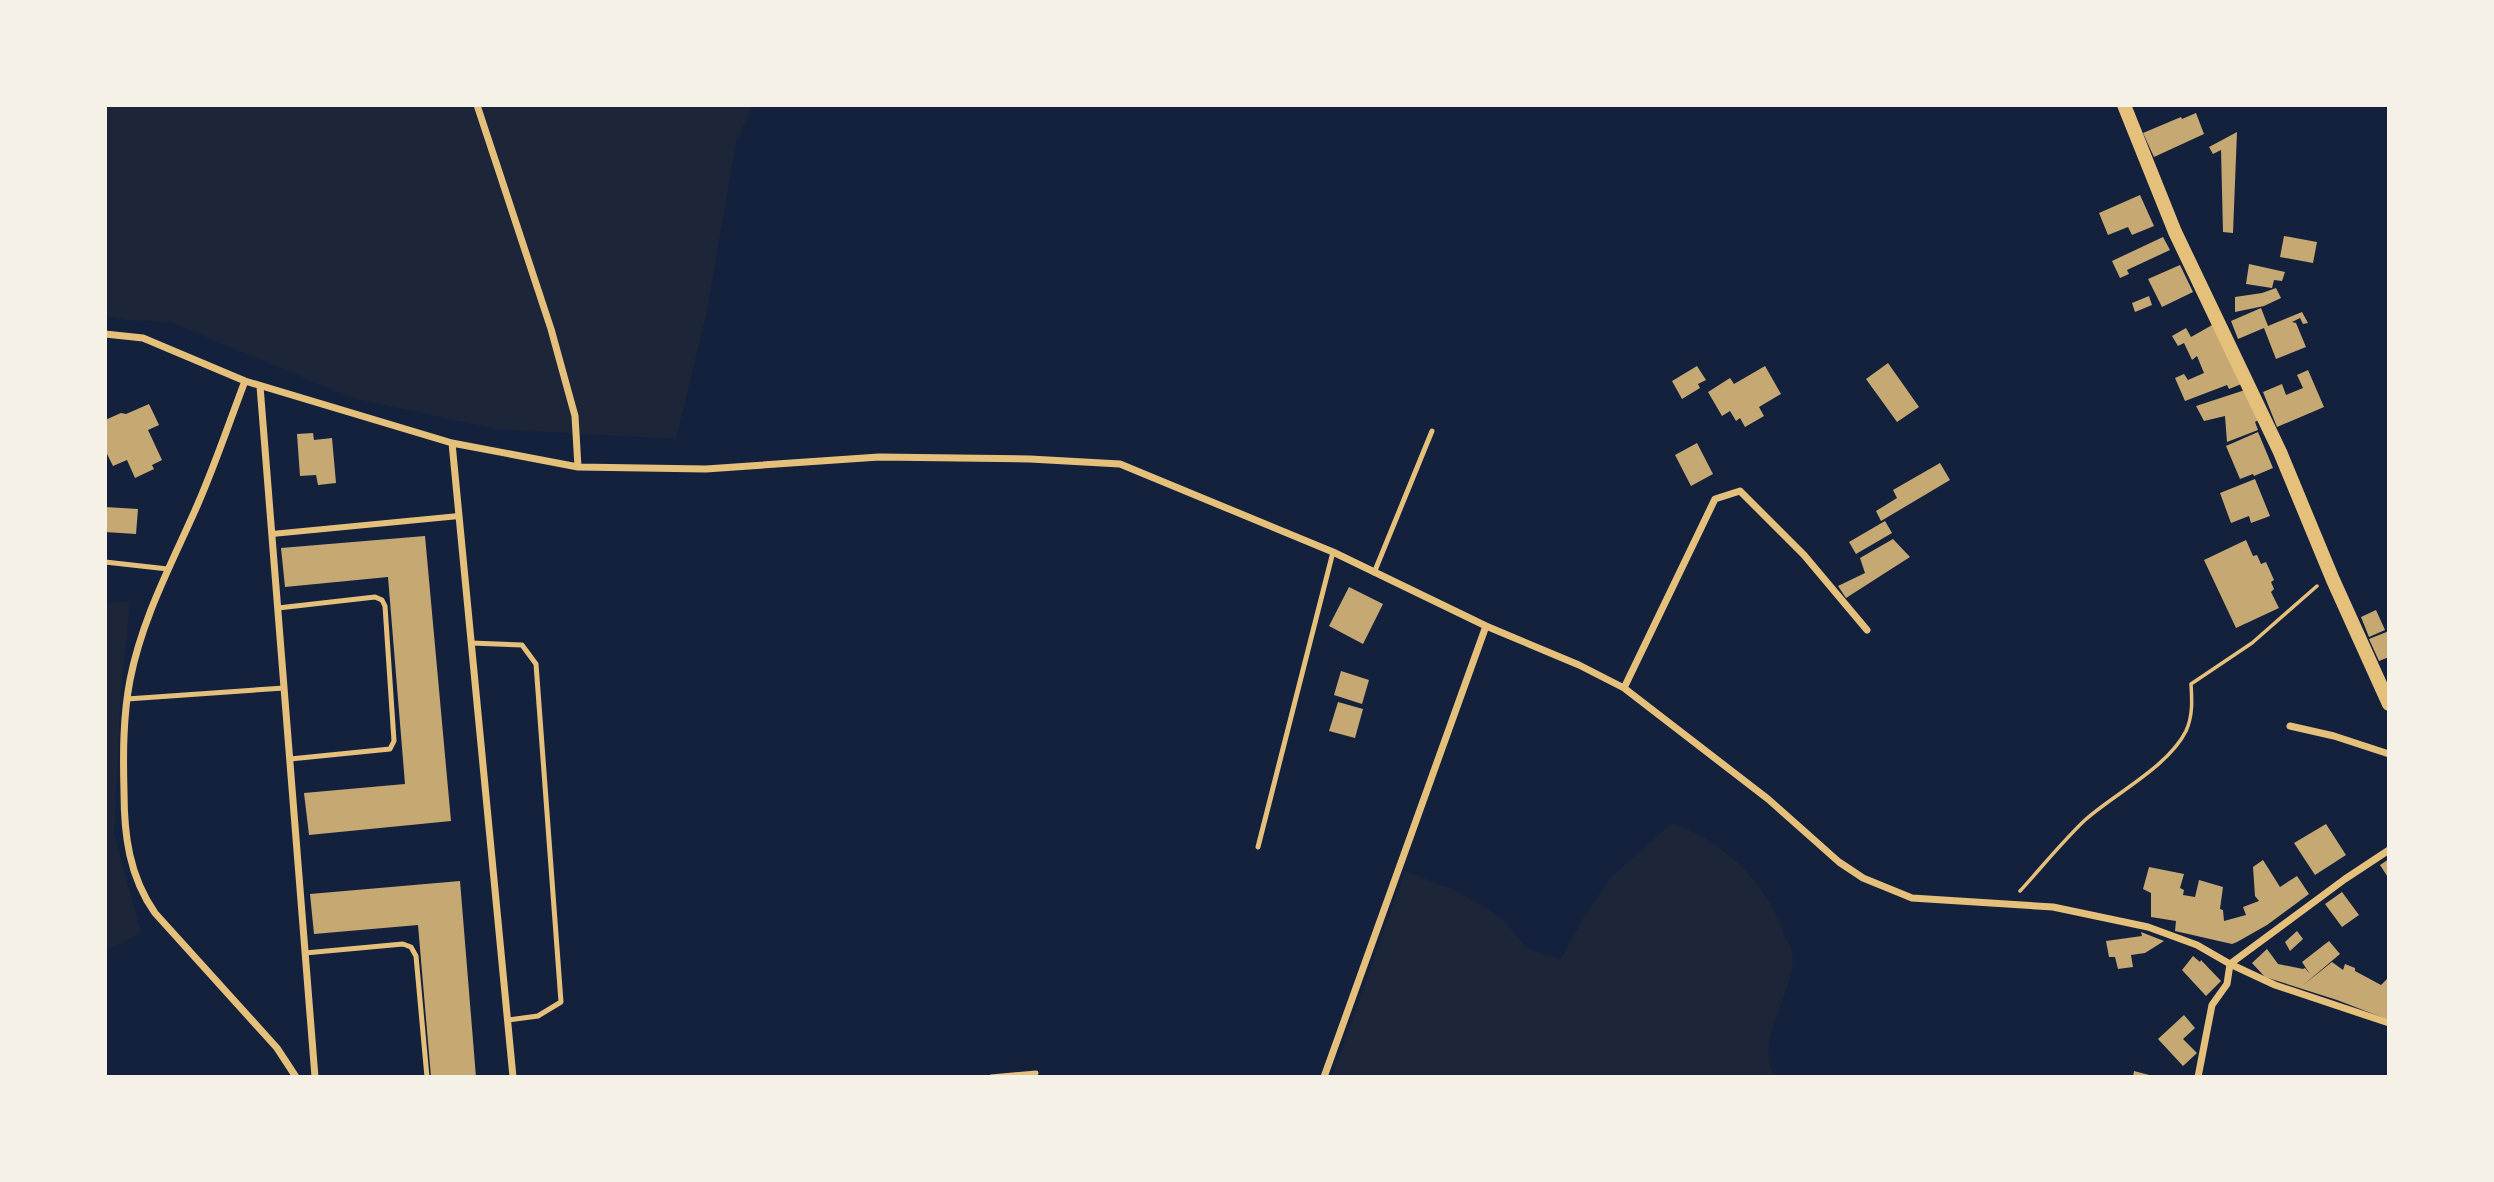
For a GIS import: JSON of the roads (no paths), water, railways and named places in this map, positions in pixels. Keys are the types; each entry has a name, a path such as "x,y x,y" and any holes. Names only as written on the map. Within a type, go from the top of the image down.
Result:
{"main road":[{"path":"2124,105 2175,232 2280,452 2333,580 2389,704"}],"street":[{"path":"477,105 558,354 575,416 578,467"},
{"path":"105,334 143,338 245,381 452,443 578,467 706,469 880,457 1030,459 1120,464 1333,552 1486,626 1579,665 1624,688 1768,799 1839,862 1863,878 1912,898 2053,907 2148,928 2197,945 2275,985 2389,1023"},
{"path":"245,381 198,503 145,626 127,699 123,743 124,830 131,864 142,893 155,913 277,1048 296,1077"},
{"path":"260,386 315,1077"},
{"path":"452,443 513,1077"},
{"path":"1624,688 1715,499 1740,491 1804,555 1867,630"},
{"path":"272,534 459,516"},
{"path":"1324,1077 1486,626"},
{"path":"2290,726 2334,736 2389,754"},
{"path":"2198,1077 2212,1004 2227,984 2230,964 2389,850"}],"lane":[{"path":"1374,573 1432,431"},
{"path":"1258,847 1333,552"},
{"path":"105,562 168,569"},
{"path":"278,608 375,597 382,600 385,606 394,741 390,748 382,751 290,759"},
{"path":"471,643 522,645 536,664 561,1002 538,1016 508,1020"},
{"path":"127,699 284,688"},
{"path":"305,953 403,944 411,947 416,956 427,1077"},
{"path":"991,1077 1036,1073"}]}
